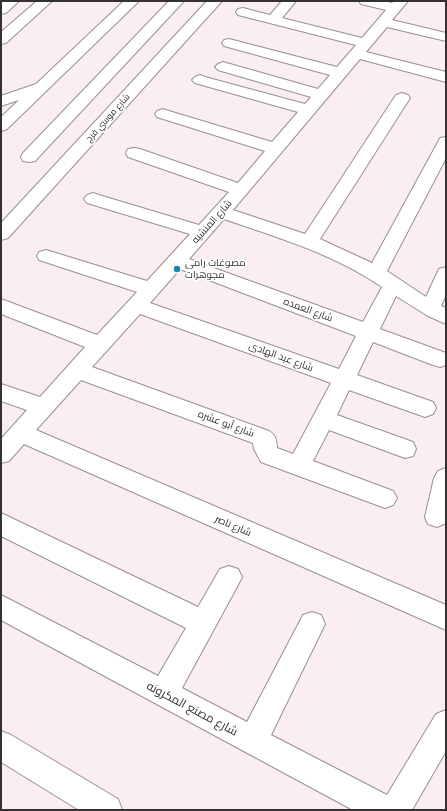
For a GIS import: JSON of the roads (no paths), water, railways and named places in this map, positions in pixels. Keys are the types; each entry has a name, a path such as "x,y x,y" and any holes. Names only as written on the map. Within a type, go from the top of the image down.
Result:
{"street":[{"path":"1,10 12,1"},
{"path":"1,40 45,1"},
{"path":"1,126 132,1"},
{"path":"29,157 178,1"},
{"name":"شارع موسي فرج","path":"1,234 215,1"},
{"path":"274,20 289,1"},
{"path":"366,1 398,4"},
{"name":"شارع المنشيه","path":"1,454 241,190 398,4"},
{"path":"243,12 274,20 446,76"},
{"path":"383,22 446,37"},
{"path":"229,43 340,73"},
{"path":"223,67 321,95"},
{"path":"200,80 308,110"},
{"path":"1,101 43,86"},
{"path":"309,242 402,98"},
{"path":"163,114 276,149"},
{"path":"299,466 368,332 385,279 446,142"},
{"path":"134,153 241,190"},
{"path":"93,199 203,232"},
{"path":"221,212 309,242 343,256 385,279 438,313 446,274"},
{"path":"46,256 151,289"},
{"name":"شارع العمده","path":"177,261 440,359"},
{"name":"شارع عبد الهادى","path":"136,305 425,408"},
{"path":"1,306 100,345"},
{"name":"شارع أبو عشره","path":"77,370 261,437 266,440 265,449 269,455 385,498"},
{"path":"1,392 43,407"},
{"path":"324,419 405,449"},
{"name":"شارع ناصر","path":"20,433 446,618"},
{"path":"437,517 446,478"},
{"path":"1,524 203,623"},
{"path":"164,693 229,577"},
{"name":"شارع مصنع المكرونه","path":"1,607 384,810"},
{"path":"253,741 312,624"},
{"path":"395,810 446,724"},
{"path":"1,745 107,810"}],"place":[{"name":"مصوغات رامى مجوهرات","path":"177,269"}]}
